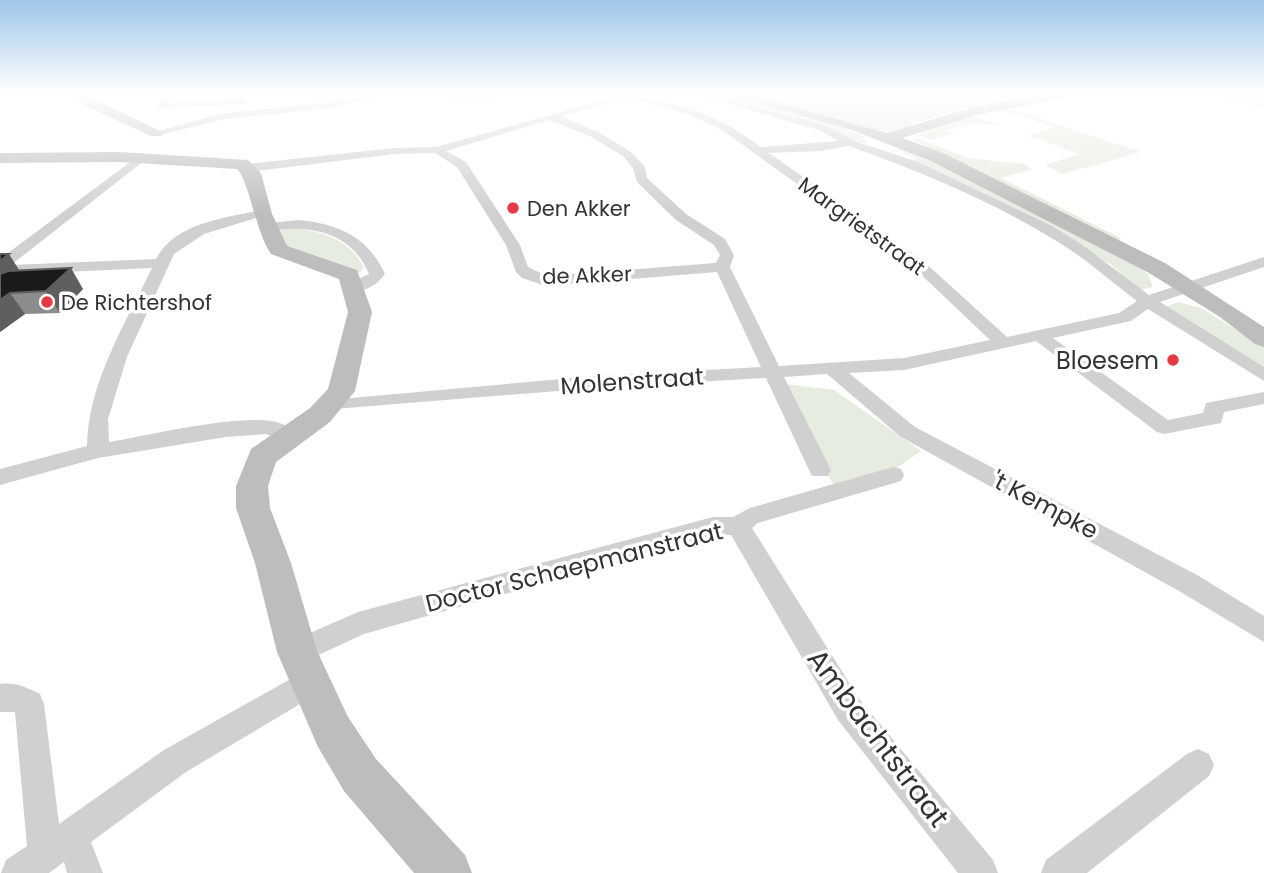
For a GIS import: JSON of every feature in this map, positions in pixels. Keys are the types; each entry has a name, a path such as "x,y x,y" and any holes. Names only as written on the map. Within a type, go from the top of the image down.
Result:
{"main road":[{"path":"128,134 144,147"},
{"path":"877,134 954,166 1113,246 1264,339"},
{"path":"892,138 905,134"},
{"path":"0,158 144,147 232,162 248,168 264,220 278,250 298,259 337,268 349,275 360,312 358,332 341,391 329,406 262,457 252,486 253,508 273,563 303,667 333,732 360,775 447,873"}],"street":[{"path":"0,268 144,147 175,134"},
{"path":"248,168 394,151 437,150 494,134"},
{"path":"593,134 626,154 639,167 641,178 681,217 720,242 727,256 722,267 820,470"},
{"name":"Margrietstraat","path":"732,134 918,263 1004,344"},
{"path":"834,134 850,143 914,165 1036,223 1076,247 1147,301 1264,375"},
{"path":"758,151 783,147 820,148 850,143"},
{"name":"de Akker","path":"437,150 462,165 513,245 521,269 528,275 546,281 722,267"},
{"path":"98,451 97,419 118,357 160,263 175,243 185,238 264,220 302,223 354,239 373,257 377,274 371,281 354,287"},
{"name":"Molenstraat","path":"329,406 595,382 904,365 1125,317 1147,301 1264,262"},
{"path":"0,268 160,263"},
{"path":"1041,337 1164,427 1214,418 1213,408 1264,398"},
{"name":"'t Kempke","path":"834,370 889,419 908,432 1188,583 1264,630"},
{"path":"0,477 98,451 251,427 269,427 288,436"},
{"name":"Doctor Schaepmanstraat","path":"45,855 358,624 713,526 738,526 750,517 893,475"},
{"name":"Ambachtstraat","path":"738,526 849,710 980,873"},
{"path":"0,698 13,696 29,704 45,855 85,873"},
{"path":"1059,873 1198,765"}],"shaded area":[{"path":"833,134 858,134 864,136 862,139 869,144"},
{"path":"920,134 952,134 930,140 917,135"},
{"path":"1086,134 1141,152 1062,174 1045,165 1080,154 1028,136"},
{"path":"918,138 967,158 1025,164 1032,169 1001,178 1122,239 1111,241 912,139"},
{"path":"899,149 943,166 1132,263 1148,274 1153,287 1140,290 1110,264 911,161 917,158 900,151 889,152"},
{"path":"278,227 327,235 348,248 364,268 359,273 343,265 289,252"},
{"path":"1178,302 1201,308 1264,347 1264,369 1166,307"},
{"path":"777,383 834,390 921,451 891,472 835,487"}],"building":[{"path":"0,254 9,254 0,261"},
{"path":"71,268 46,291 10,293 0,300 0,274 8,271"}],"place":[{"name":"Den Akker","path":"513,208"},
{"name":"De Richtershof","path":"47,302"},
{"name":"Bloesem","path":"1173,360"}]}
